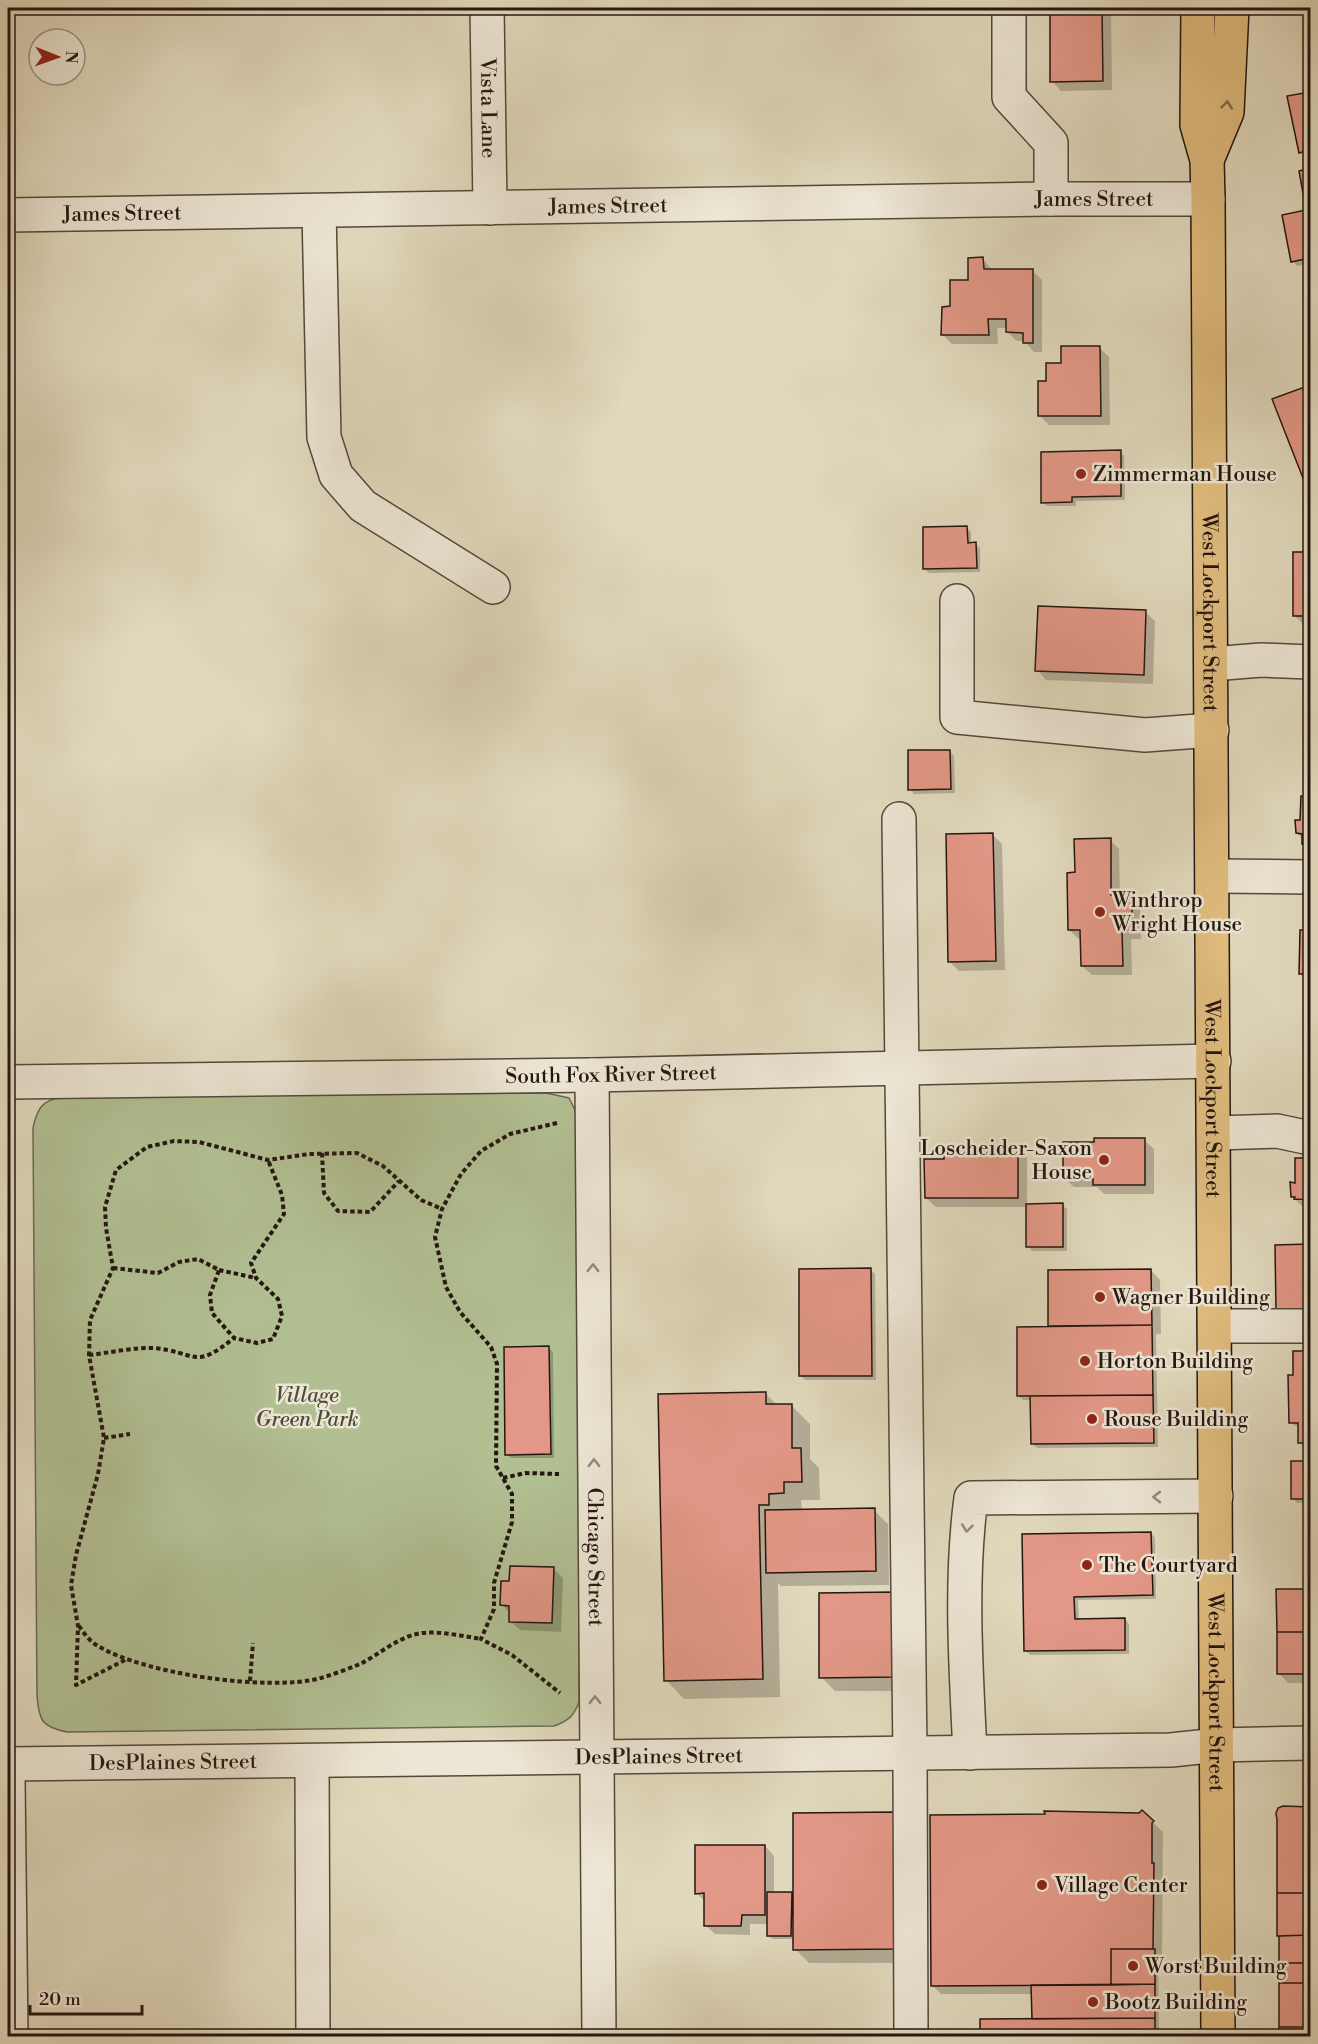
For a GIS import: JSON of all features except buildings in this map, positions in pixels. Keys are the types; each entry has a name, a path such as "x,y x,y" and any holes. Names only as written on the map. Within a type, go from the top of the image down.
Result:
{"main road":[{"name":"West Lockport Street","path":"1198,8 1197,125 1207,160 1208,199 1215,1133 1218,2037"},
{"name":"West Lockport Street","path":"1207,160 1227,112 1232,8"}],"street":[{"name":"Vista Lane","path":"487,8 490,208"},
{"path":"1010,8 1009,97 1051,143 1052,199"},
{"name":"James Street","path":"8,215 1052,199 1208,199"},
{"path":"319,211 324,437 336,475 363,506 493,587"},
{"path":"957,601 957,717 1145,735 1212,730"},
{"path":"1212,664 1261,660 1311,662"},
{"path":"899,819 911,2037"},
{"path":"1213,876 1311,877"},
{"name":"South Fox River Street","path":"8,1082 592,1075 1214,1061"},
{"name":"Chicago Street","path":"592,1075 599,2037"},
{"path":"1215,1133 1278,1131 1311,1138"},
{"path":"1215,1326 1311,1326"},
{"path":"970,1753 966,1537 971,1498 1216,1496"},
{"name":"DesPlaines Street","path":"8,1764 1171,1750 1218,1745 1311,1743"},
{"path":"312,1761 313,2037"},
{"path":"8,1779 11,2037"}],"path":[{"path":"481,1640 494,1609 494,1583 512,1522 512,1494 496,1466 497,1364 491,1347 460,1312 446,1287 435,1237 442,1209 461,1174 481,1151 510,1134 560,1122"},
{"path":"125,1660 76,1685 78,1626 71,1585 76,1555 98,1473 104,1438 89,1355 90,1320 113,1268 105,1207 116,1170 147,1147 174,1141 199,1142 268,1160 322,1153 357,1153 383,1166 421,1200 442,1209"},
{"path":"322,1153 324,1193 338,1211 370,1212 400,1180"},
{"path":"219,1270 210,1294 212,1312 234,1338 257,1343 273,1339 282,1316 278,1299 256,1278 251,1263 284,1214 282,1195 268,1160"},
{"path":"113,1268 158,1273 179,1262 198,1259 219,1270 256,1278"},
{"path":"89,1355 153,1348 201,1359 219,1350 234,1338"},
{"path":"104,1438 130,1434"},
{"path":"503,1478 525,1473 594,1476"},
{"path":"78,1626 95,1645 125,1660 207,1679 287,1683 320,1678 360,1664 400,1640 420,1633 450,1634 481,1640 512,1655 562,1695"},
{"path":"250,1681 253,1643"}],"green space":[{"name":"Village Green Park","path":"546,1093 569,1098 575,1110 578,1126 579,1702 573,1714 567,1720 554,1726 67,1732 52,1728 43,1722 37,1696 33,1128 41,1107 56,1098 72,1095"}],"place":[{"name":"Zimmerman House","path":"1081,474"},
{"name":"Winthrop Wright House","path":"1100,912"},
{"name":"Loscheider-Saxon House","path":"1104,1160"},
{"name":"Wagner Building","path":"1100,1297"},
{"name":"Horton Building","path":"1085,1361"},
{"name":"Rouse Building","path":"1092,1419"},
{"name":"The Courtyard","path":"1087,1565"},
{"name":"Village Center","path":"1042,1885"},
{"name":"Worst Building","path":"1133,1966"},
{"name":"Bootz Building","path":"1093,2002"}]}
